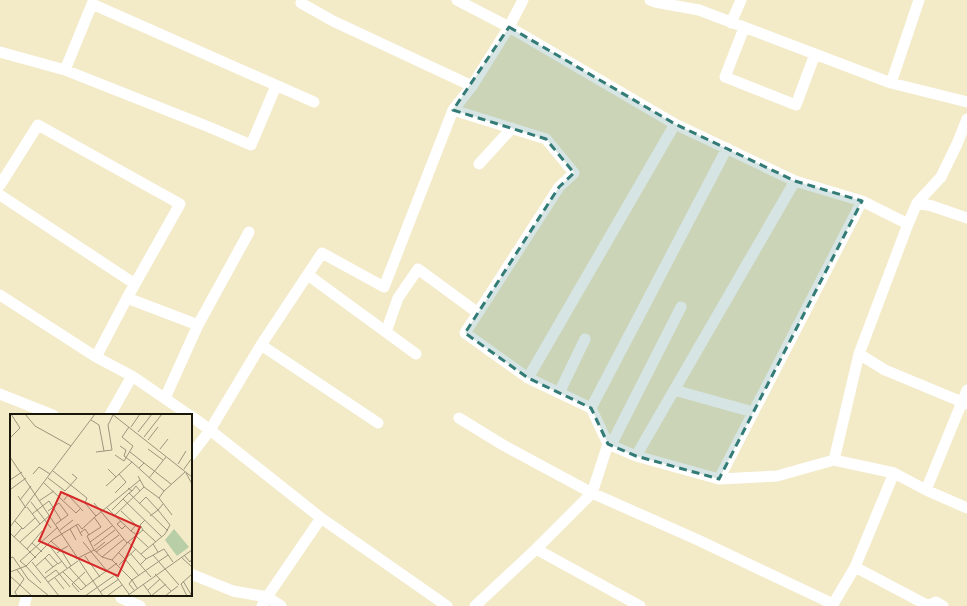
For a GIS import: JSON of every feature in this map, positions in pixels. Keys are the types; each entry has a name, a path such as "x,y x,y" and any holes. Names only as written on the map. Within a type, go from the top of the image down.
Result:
{"street":[{"path":"302,0 301,3 334,21 472,86"},
{"path":"457,0 509,27 675,124 795,181 862,201 908,224"},
{"path":"192,454 210,430 261,345 322,253 384,287 453,110 472,86 509,27 523,0"},
{"path":"731,22 741,0"},
{"path":"891,83 919,0"},
{"path":"654,1 698,10 891,83 967,102"},
{"path":"65,70 92,4 314,102"},
{"path":"744,28 725,77 796,105 815,54"},
{"path":"0,52 65,70 209,127 251,146 276,86"},
{"path":"453,110 546,139 574,173 559,187 464,333 528,378 591,408 609,445 636,456 719,478 777,476 834,460 894,473 926,490 967,508"},
{"path":"834,460 859,354 908,224 917,203 941,177 967,119"},
{"path":"528,378 675,124"},
{"path":"0,185 38,125 180,204 127,298 96,357"},
{"path":"479,164 512,128"},
{"path":"591,408 727,148"},
{"path":"636,456 795,181"},
{"path":"0,195 135,284"},
{"path":"719,478 862,201"},
{"path":"917,203 932,206 967,218"},
{"path":"165,398 198,325 249,232"},
{"path":"386,332 398,298 418,269 478,312"},
{"path":"308,275 416,354"},
{"path":"0,295 96,357 132,376 187,414"},
{"path":"127,298 198,325"},
{"path":"475,606 592,493 609,445 681,308"},
{"path":"560,393 585,339"},
{"path":"261,345 378,423"},
{"path":"859,354 885,370 965,403"},
{"path":"111,414 132,376"},
{"path":"674,390 753,412"},
{"path":"926,490 965,403 967,390"},
{"path":"0,394 50,414"},
{"path":"192,417 321,518 447,606"},
{"path":"459,418 504,446 592,493 705,543 833,605 855,567 894,473"},
{"path":"264,601 321,518"},
{"path":"536,548 640,606"},
{"path":"855,567 927,606 936,602 943,606"},
{"path":"192,574 233,591 281,606"},
{"path":"24,606 27,596"},
{"path":"120,600 140,606"}],"highlighted area":[{"path":"509,27 675,124 795,181 862,201 719,479 636,456 608,444 591,408 528,378 465,333 559,187 574,173 546,139 453,110"}]}
